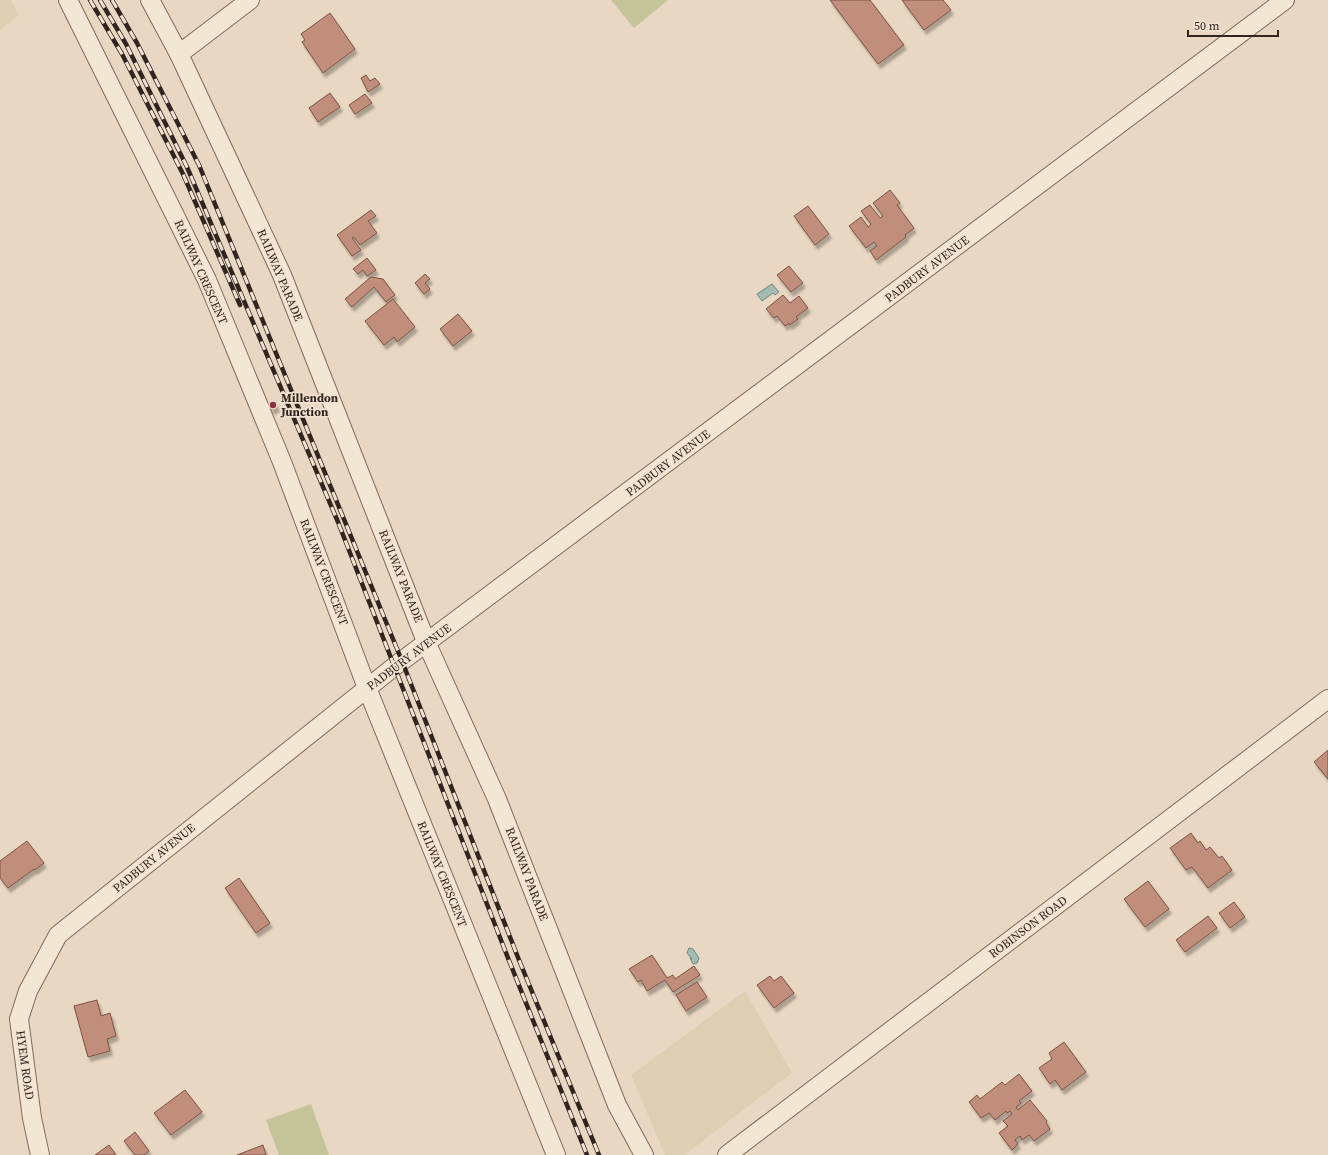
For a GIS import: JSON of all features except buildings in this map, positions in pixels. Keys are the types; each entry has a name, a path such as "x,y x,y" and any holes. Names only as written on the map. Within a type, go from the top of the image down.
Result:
{"street":[{"name":"RAILWAY CRESCENT","path":"68,0 207,280 282,462 367,688 556,1155"},
{"name":"RAILWAY PARADE","path":"150,0 179,54 282,275 427,644 497,799 617,1105 644,1155"},
{"path":"179,54 250,0"},
{"name":"PADBURY AVENUE","path":"58,935 367,688 1285,0"},
{"name":"ROBINSON ROAD","path":"727,1155 1328,699"},
{"name":"HYEM ROAD","path":"40,1155 32,1118 18,1020 28,990 58,935"}],"shaded area":[{"path":"0,0 11,0 19,15 0,30"},
{"path":"611,0 668,0 634,28"},
{"path":"772,284 779,292 775,295 773,293 762,301 757,294"},
{"path":"689,948 693,949 699,958 697,963 693,964 690,958 692,959 687,953"},
{"path":"745,991 792,1073 684,1155 665,1155 631,1075"},
{"path":"311,1104 329,1155 279,1155 266,1120"}],"railway":[{"path":"90,0 122,54 183,174 240,305"},
{"path":"100,0 126,44 187,167 338,522 508,958 587,1155"},
{"path":"112,0 137,43 199,165 402,661 519,960 599,1155"}],"place":[{"name":"Millendon Junction","path":"273,405"}]}
